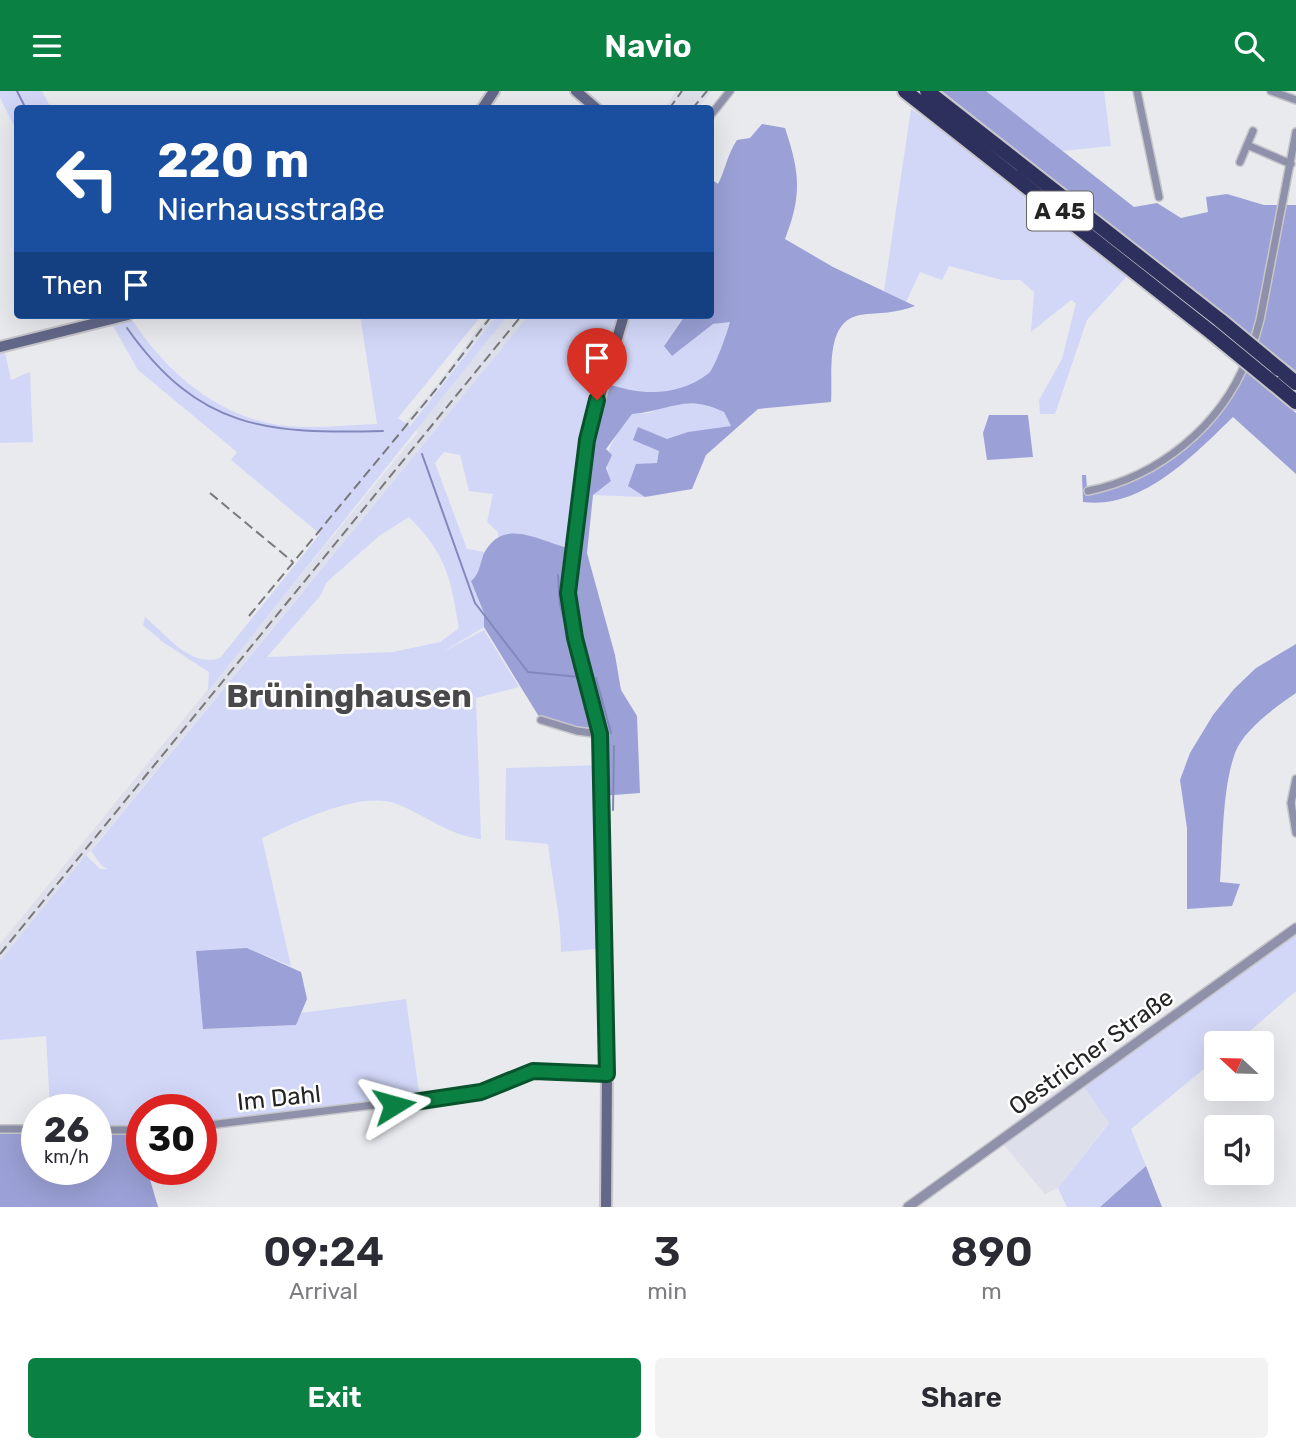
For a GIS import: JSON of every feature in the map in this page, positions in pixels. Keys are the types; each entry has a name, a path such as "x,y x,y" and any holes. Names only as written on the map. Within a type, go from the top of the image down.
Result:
{"highway":[{"name":"A 45","path":"905,91 1216,327 1296,383"},
{"name":"A 45","path":"927,91 1216,327 1296,402"}],"main road":[{"path":"576,91 592,105"},
{"path":"0,347 112,319"},
{"path":"606,1207 607,1074 600,734 568,607 568,577 587,440 623,319"}],"street":[{"path":"714,111 730,91"},
{"path":"1137,91 1159,197"},
{"path":"1271,91 1296,100"},
{"path":"1240,162 1253,131"},
{"path":"1088,491 1117,485 1134,477 1188,443 1216,414 1236,386 1259,328 1296,132"},
{"path":"1247,145 1291,164"},
{"path":"541,720 577,731 600,734"},
{"path":"1296,779 1291,803 1296,833"},
{"name":"Oestricher Straße","path":"908,1207 1296,928"},
{"name":"Im Dahl","path":"217,1124 481,1092 533,1071 607,1074"},
{"path":"0,1129 21,1129"}],"shaded area":[{"path":"0,91 42,91 49,105 14,105 14,126 0,98"},
{"path":"676,91 712,91 700,105 667,105"},
{"path":"942,91 986,91 1134,207 1157,203 1181,218 1208,212 1206,197 1227,194 1264,205 1296,205 1296,371"},
{"path":"986,91 1104,91 1111,146 1062,151"},
{"path":"911,109 951,136 1127,276 1087,320 1055,414 1040,414 1039,400 1062,359 1076,303 1071,300 1031,332 1034,292 1020,280 1002,280 949,266 942,280 920,272 906,302 884,291"},
{"path":"762,124 785,128 794,158 797,184 794,209 785,239 833,267 915,306 848,319 841,327 833,351 831,402 758,409 706,455 692,489 645,497 628,486 636,464 657,463 659,451 633,440 638,427 667,439 688,432 731,426 724,412 688,403 632,414 606,449 612,455 606,468 611,481 593,495 587,553 615,655 621,690 637,716 640,793 601,796 600,734 541,720 484,627 484,613 471,581 477,574 488,547 497,538 507,534 529,536 575,549 594,425 605,383 633,390 659,392 685,387 712,370 730,322 713,324 672,356 664,346 683,319 714,319 714,181 718,184 737,140 750,138"},
{"path":"361,319 479,319 398,418 410,426 494,319 505,319 208,691 209,672 164,643 143,625 145,617 170,641 189,654 209,660 220,658 320,534 231,460 237,452 138,370 113,326 132,320 179,375 217,403 239,414 286,426 377,424"},
{"path":"485,319 494,319 320,534 315,530 438,383"},
{"path":"505,319 526,319 0,961 0,944 418,432 415,430"},
{"path":"526,319 616,319 582,445 568,543 560,548 522,535 498,537 498,532 487,522 493,494 469,491 460,455 444,452 435,463 467,549 485,552 479,574 472,582 484,613 484,627 441,653 484,630 519,687 476,698 481,839 448,830 397,804 382,801 365,801 328,810 262,838 291,966 247,948 204,1029 295,1025 301,1013 406,999 420,1099 217,1122 217,1094 126,1094 126,1126 112,1126 112,1094 49,1094 46,1036 0,1040 0,961 86,855 100,869 108,869 102,866 91,851","holes":["409,517 432,543 453,594 459,628 440,642 393,652 267,657 320,596 327,582 379,536"]},
{"path":"628,319 682,319 664,345 672,356 713,324 731,321 710,373 686,387 673,391 646,392 605,383"},
{"path":"5,353 11,380 30,372 33,442 0,443 0,354"},
{"path":"1243,369 1296,413 1296,474 1233,417 1184,462 1146,488 1105,502 1083,502 1082,475 1086,475 1087,488 1128,477 1188,439 1219,412"},
{"path":"668,404 708,404 724,412 731,426 685,433 667,442 657,463 628,486 645,497 593,495 611,481 608,453 632,414 649,413"},
{"path":"989,415 1028,415 1033,457 987,460 983,433"},
{"path":"1296,644 1296,693 1261,719 1245,736 1239,744 1231,767 1225,799 1220,882 1240,884 1232,906 1187,909 1187,828 1180,780 1190,753 1213,715 1234,689 1256,668"},
{"path":"601,765 609,948 561,952 548,844 505,840 506,768"},
{"path":"1296,933 1296,991 1250,1031 1204,1031 1204,1069 1131,1129 1146,1166 1100,1207 1067,1207 1058,1188 1109,1123 1083,1086"},
{"path":"247,948 301,972 307,999 296,1025 203,1029 196,951"},
{"path":"1076,1077 1109,1122 1058,1188 1045,1194 996,1136"},
{"path":"0,1132 21,1132 21,1185 112,1185 112,1133 126,1134 126,1185 152,1185 158,1207 0,1207"},
{"path":"1146,1166 1162,1207 1100,1207"}],"waterway":[{"path":"17,91 24,105"},
{"path":"127,328 154,362 181,388 209,406 238,419 270,427 304,431 383,431"},
{"path":"422,454 475,603 528,672 579,677"},
{"path":"558,575 560,605 571,647"},
{"path":"574,666 577,675"},
{"path":"596,678 611,733"},
{"path":"613,810 614,746"}],"railway":[{"path":"672,105 682,91"},
{"path":"695,105 707,91"},
{"path":"249,616 438,387 489,319"},
{"path":"0,954 519,319"},
{"path":"210,493 293,562"}],"district":[{"name":"Brüninghausen","path":"349,696"}],"route":[{"path":"394,1105 481,1092 533,1071 607,1074 600,734 568,607 568,577 587,440 597,400"}]}
